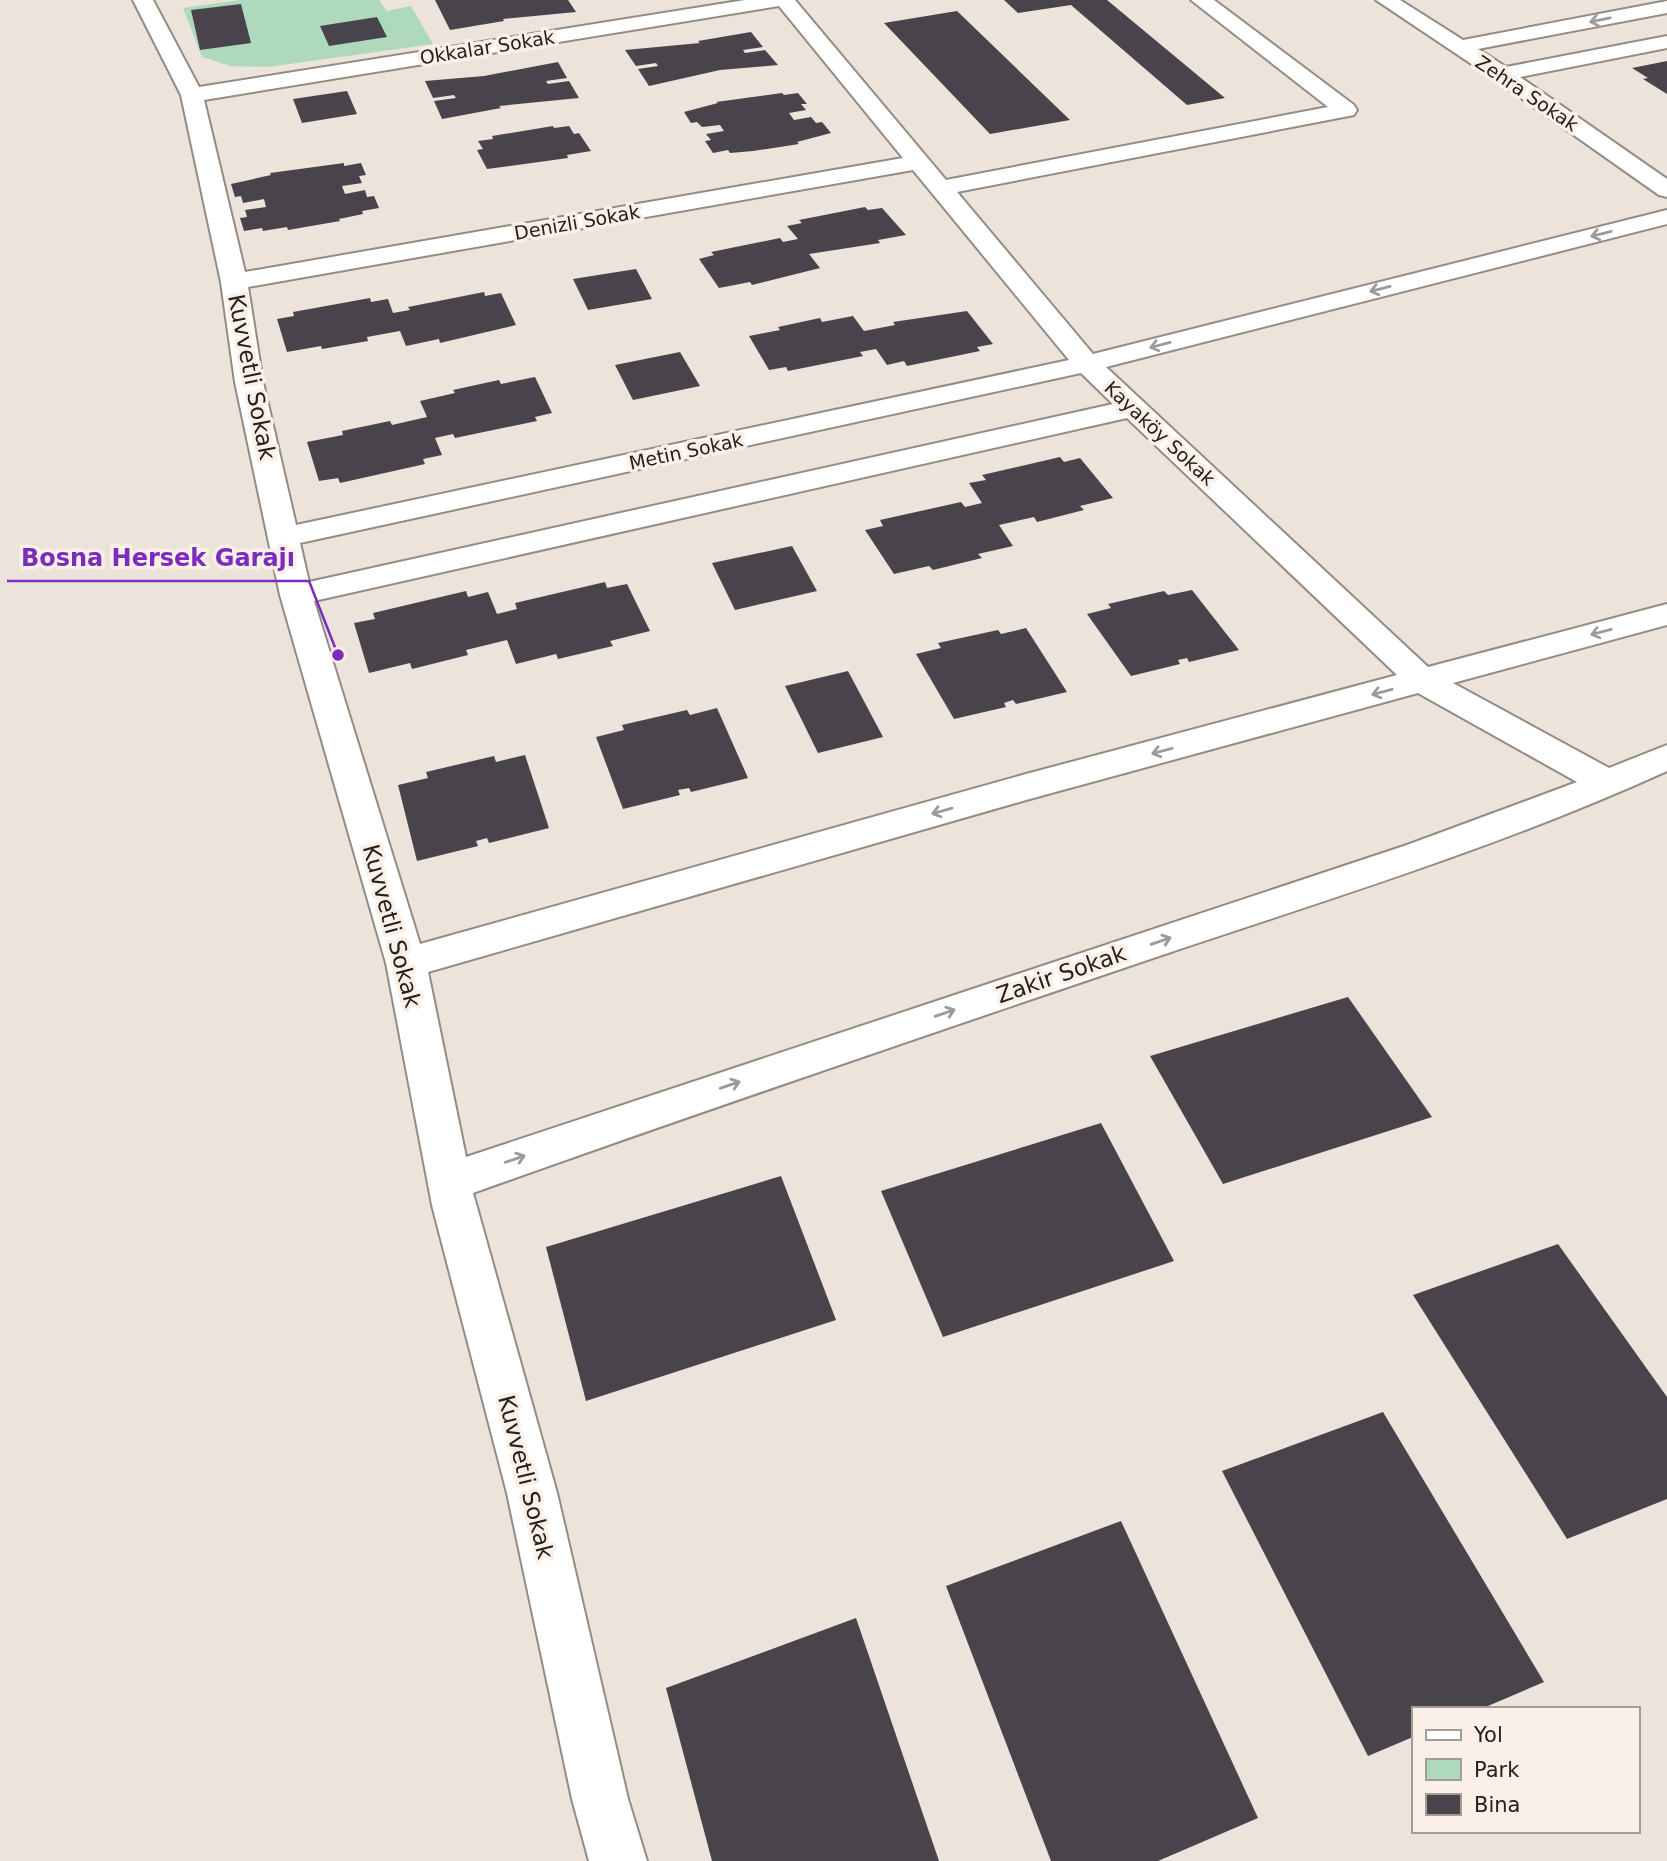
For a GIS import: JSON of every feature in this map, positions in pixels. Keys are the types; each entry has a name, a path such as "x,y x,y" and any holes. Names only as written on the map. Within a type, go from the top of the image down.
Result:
{"street":[{"name":"Kuvvetli Sokak","path":"144,0 192,95 234,282 249,382 296,595 406,962 450,1182 491,1347 532,1493 600,1799 618,1861"},
{"name":"Okkalar Sokak","path":"192,95 783,0"},
{"name":"Kayaköy Sokak","path":"783,0 1087,364 1133,408 1423,681 1609,784"},
{"path":"942,188 1346,110 1201,0"},
{"name":"Zehra Sokak","path":"1386,0 1502,74 1667,190"},
{"path":"1458,47 1667,7"},
{"path":"1502,74 1667,42"},
{"name":"Denizli Sokak","path":"234,282 920,162"},
{"name":"Metin Sokak","path":"285,537 1087,364 1667,217"},
{"path":"296,595 1133,408"},
{"path":"406,962 1012,791 1667,614"},
{"name":"Zakir Sokak","path":"450,1182 665,1107 1377,871 1609,784 1667,757"}],"green space":[{"path":"240,0 379,0 387,11 411,6 433,44 268,67 231,66 202,57 183,8"}],"building":[{"path":"435,0 568,0 576,12 503,19 504,21 450,30"},
{"path":"1004,0 1107,0 1225,98 1187,105 1071,5 1018,13"},
{"path":"241,4 251,43 200,50 191,10"},
{"path":"957,11 1070,120 990,134 884,23"},
{"path":"377,17 387,37 329,46 320,26"},
{"path":"751,32 763,47 743,50 745,53 765,50 778,65 720,70 649,86 638,69 658,66 656,63 636,66 625,50 700,43 698,41"},
{"path":"1667,61 1667,94 1643,79 1648,78 1632,68"},
{"path":"558,62 567,78 546,81 548,84 569,81 579,98 499,106 501,108 442,119 434,101 456,98 454,95 433,98 425,81 484,76"},
{"path":"347,91 357,114 302,123 293,99"},
{"path":"798,93 807,104 801,104 806,110 789,113 794,120 811,117 816,123 822,122 831,133 797,142 799,144 753,151 730,153 728,150 713,153 705,141 711,140 706,134 724,131 720,125 702,127 697,122 691,123 684,112 718,103 716,102"},
{"path":"569,126 574,134 579,133 591,151 567,155 568,158 487,169 477,150 483,149 478,141 493,139 492,136"},
{"path":"344,163 344,166 361,163 366,175 359,176 362,183 342,186 345,194 365,190 367,197 374,196 379,208 362,211 363,214 339,219 340,221 288,230 287,227 244,231 240,218 247,217 245,210 266,207 264,199 243,203 241,196 235,197 231,184 271,175 270,173"},
{"path":"865,207 868,210 882,208 906,235 878,240 880,243 809,254 820,268 752,285 750,282 719,288 699,259 714,255 711,252 780,238 783,242 798,239 787,226 802,223 799,220"},
{"path":"636,269 652,299 588,310 573,279"},
{"path":"484,292 485,296 501,293 516,325 440,343 439,339 406,346 400,331 367,337 368,341 287,352 277,319 294,316 293,312 370,298 371,302 388,299 393,313 410,310 408,307"},
{"path":"967,311 993,344 977,347 980,351 907,366 904,361 887,365 876,349 860,352 863,356 788,371 786,367 769,370 749,336 820,318 822,322 853,316 864,331 895,325 893,322"},
{"path":"680,352 700,386 633,400 615,365"},
{"path":"535,377 552,413 535,417 537,421 455,438 453,434 435,438 442,455 423,459 425,464 340,483 338,478 319,481 307,442 390,421 392,425 427,417 420,401 455,393 453,390 499,380 501,384"},
{"path":"1060,457 1064,462 1080,458 1113,498 1080,506 1084,510 1037,522 1034,517 999,525 1013,546 978,554 982,558 933,570 929,566 894,574 865,530 883,526 880,520 961,502 965,507 982,503 969,483 986,480 982,475"},
{"path":"792,546 817,591 735,610 712,563"},
{"path":"605,582 607,588 627,584 650,631 610,641 613,646 558,659 556,654 516,664 507,640 466,650 468,655 412,669 410,663 369,673 354,623 375,619 373,613 466,591 468,597 488,592 497,614 517,609 515,603"},
{"path":"1192,590 1239,650 1189,662 1187,658 1178,660 1180,664 1131,676 1087,614 1111,608 1108,604 1164,591 1168,595"},
{"path":"1026,628 1067,692 1016,704 1013,700 1004,703 1006,707 954,719 916,654 941,648 938,643 998,630 1001,634"},
{"path":"848,671 883,737 818,753 785,686"},
{"path":"717,708 748,778 691,792 689,788 678,790 680,795 623,809 596,737 624,730 622,725 687,710 690,715"},
{"path":"525,755 549,828 489,843 487,838 476,841 478,846 417,861 398,785 428,778 426,772 494,756 496,762"},
{"path":"1348,997 1432,1117 1223,1184 1150,1056"},
{"path":"1101,1123 1174,1261 943,1337 881,1191"},
{"path":"781,1176 836,1320 586,1401 546,1247"},
{"path":"1558,1244 1667,1397 1667,1499 1567,1539 1413,1295"},
{"path":"1383,1412 1544,1682 1486,1707 1412,1707 1412,1737 1368,1756 1222,1471"},
{"path":"1121,1521 1258,1818 1158,1861 1051,1861 946,1586"},
{"path":"856,1618 939,1861 712,1861 666,1688"}],"place":[{"name":"Bosna Hersek Garajı","path":"338,655"}]}
